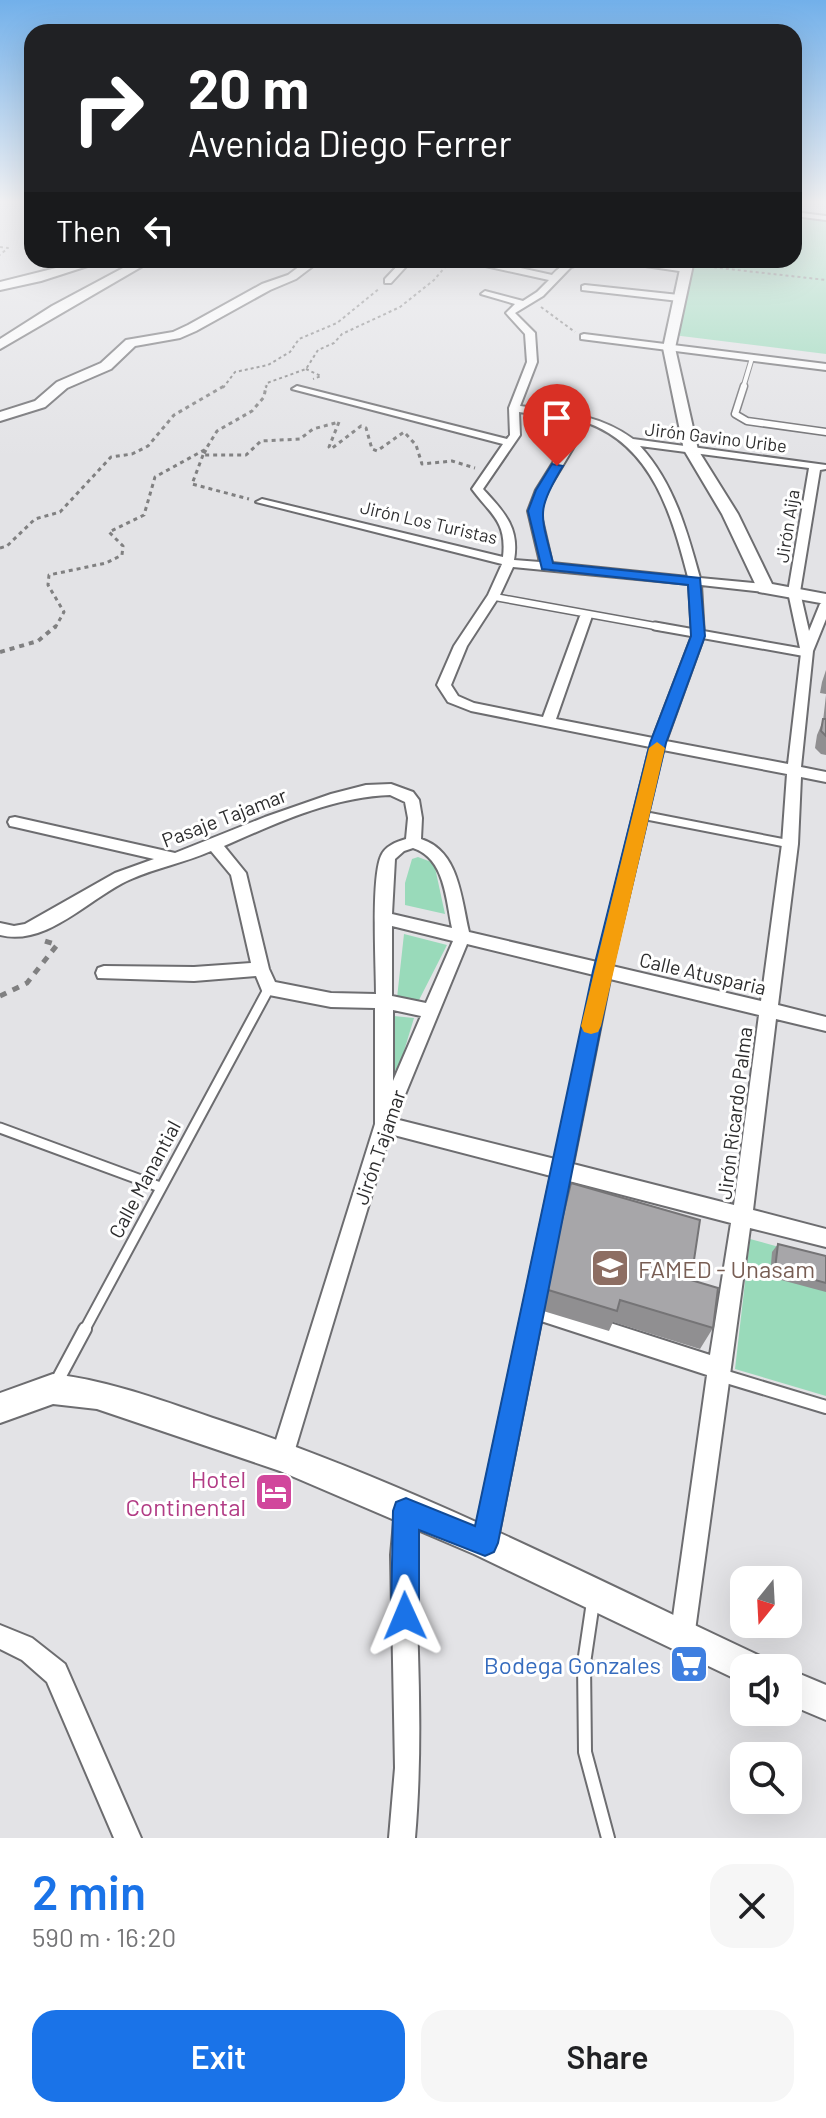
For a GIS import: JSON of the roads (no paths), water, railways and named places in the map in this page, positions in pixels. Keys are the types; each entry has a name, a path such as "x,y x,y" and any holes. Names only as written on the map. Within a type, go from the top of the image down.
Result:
{"street":[{"path":"0,345 99,286"},
{"path":"0,417 40,404 62,385 106,366 131,343 176,335 269,286"},
{"path":"547,286 540,294 510,313 530,333 532,362 514,408 515,435 477,489 497,508 505,522 511,563 495,597 456,653 444,685 453,699 471,707 826,777"},
{"path":"684,286 669,347 691,450 730,514 765,588"},
{"path":"585,288 679,298"},
{"path":"485,294 525,302"},
{"path":"584,337 826,367"},
{"path":"297,389 510,443"},
{"name":"Jirón Gavino Uribe","path":"514,408 585,419 617,431 630,442 821,467"},
{"path":"547,566 534,511 542,490 585,419"},
{"path":"485,1543 603,971 658,743 698,636 695,581 679,522 665,491 643,456 630,442"},
{"name":"Jirón Aija","path":"794,592 821,467"},
{"name":"Jirón Los Turistas","path":"262,502 511,563 765,588 794,592 826,602"},
{"name":"Jirón Ricardo Palma","path":"682,1638 742,1217 790,844 794,770 807,653 794,592"},
{"path":"807,653 826,602"},
{"path":"548,723 586,616"},
{"name":"Pasaje Tajamar","path":"0,929 18,933 36,926 105,884 143,866 214,844 328,798 386,789 400,790 414,806 421,845"},
{"path":"15,822 174,858"},
{"path":"214,844 238,873 261,969 269,988 331,1000 383,1001 431,1011"},
{"path":"462,938 447,870 421,845 399,847 388,857 384,888 384,1124 561,1167 826,1238"},
{"name":"Calle Atusparia","path":"384,918 826,1024"},
{"name":"Jirón Tajamar","path":"282,1456 384,1124 462,938"},
{"path":"104,973 194,974 261,969"},
{"path":"532,1308 718,1371"},
{"path":"0,1408 53,1389 97,1394 282,1456 485,1543 730,1660"},
{"path":"402,1838 408,1768 403,1555 406,1511"},
{"path":"0,1637 17,1642 39,1656 56,1673 128,1838"},
{"path":"802,1692 826,1703"}],"lane":[{"path":"752,358 735,414 747,421 826,432"},
{"path":"495,597 586,616 807,653"},
{"path":"642,815 790,844"},
{"name":"Calle Manantial","path":"53,1389 269,988"},
{"path":"0,1128 160,1187"},
{"path":"718,1371 826,1407"},
{"path":"594,1597 584,1663 585,1752 608,1838"}],"place":[{"name":"FAMED - Unasam","path":"610,1268"},
{"name":"Hotel Continental","path":"274,1492"},
{"name":"Bodega Gonzales","path":"689,1664"}]}
